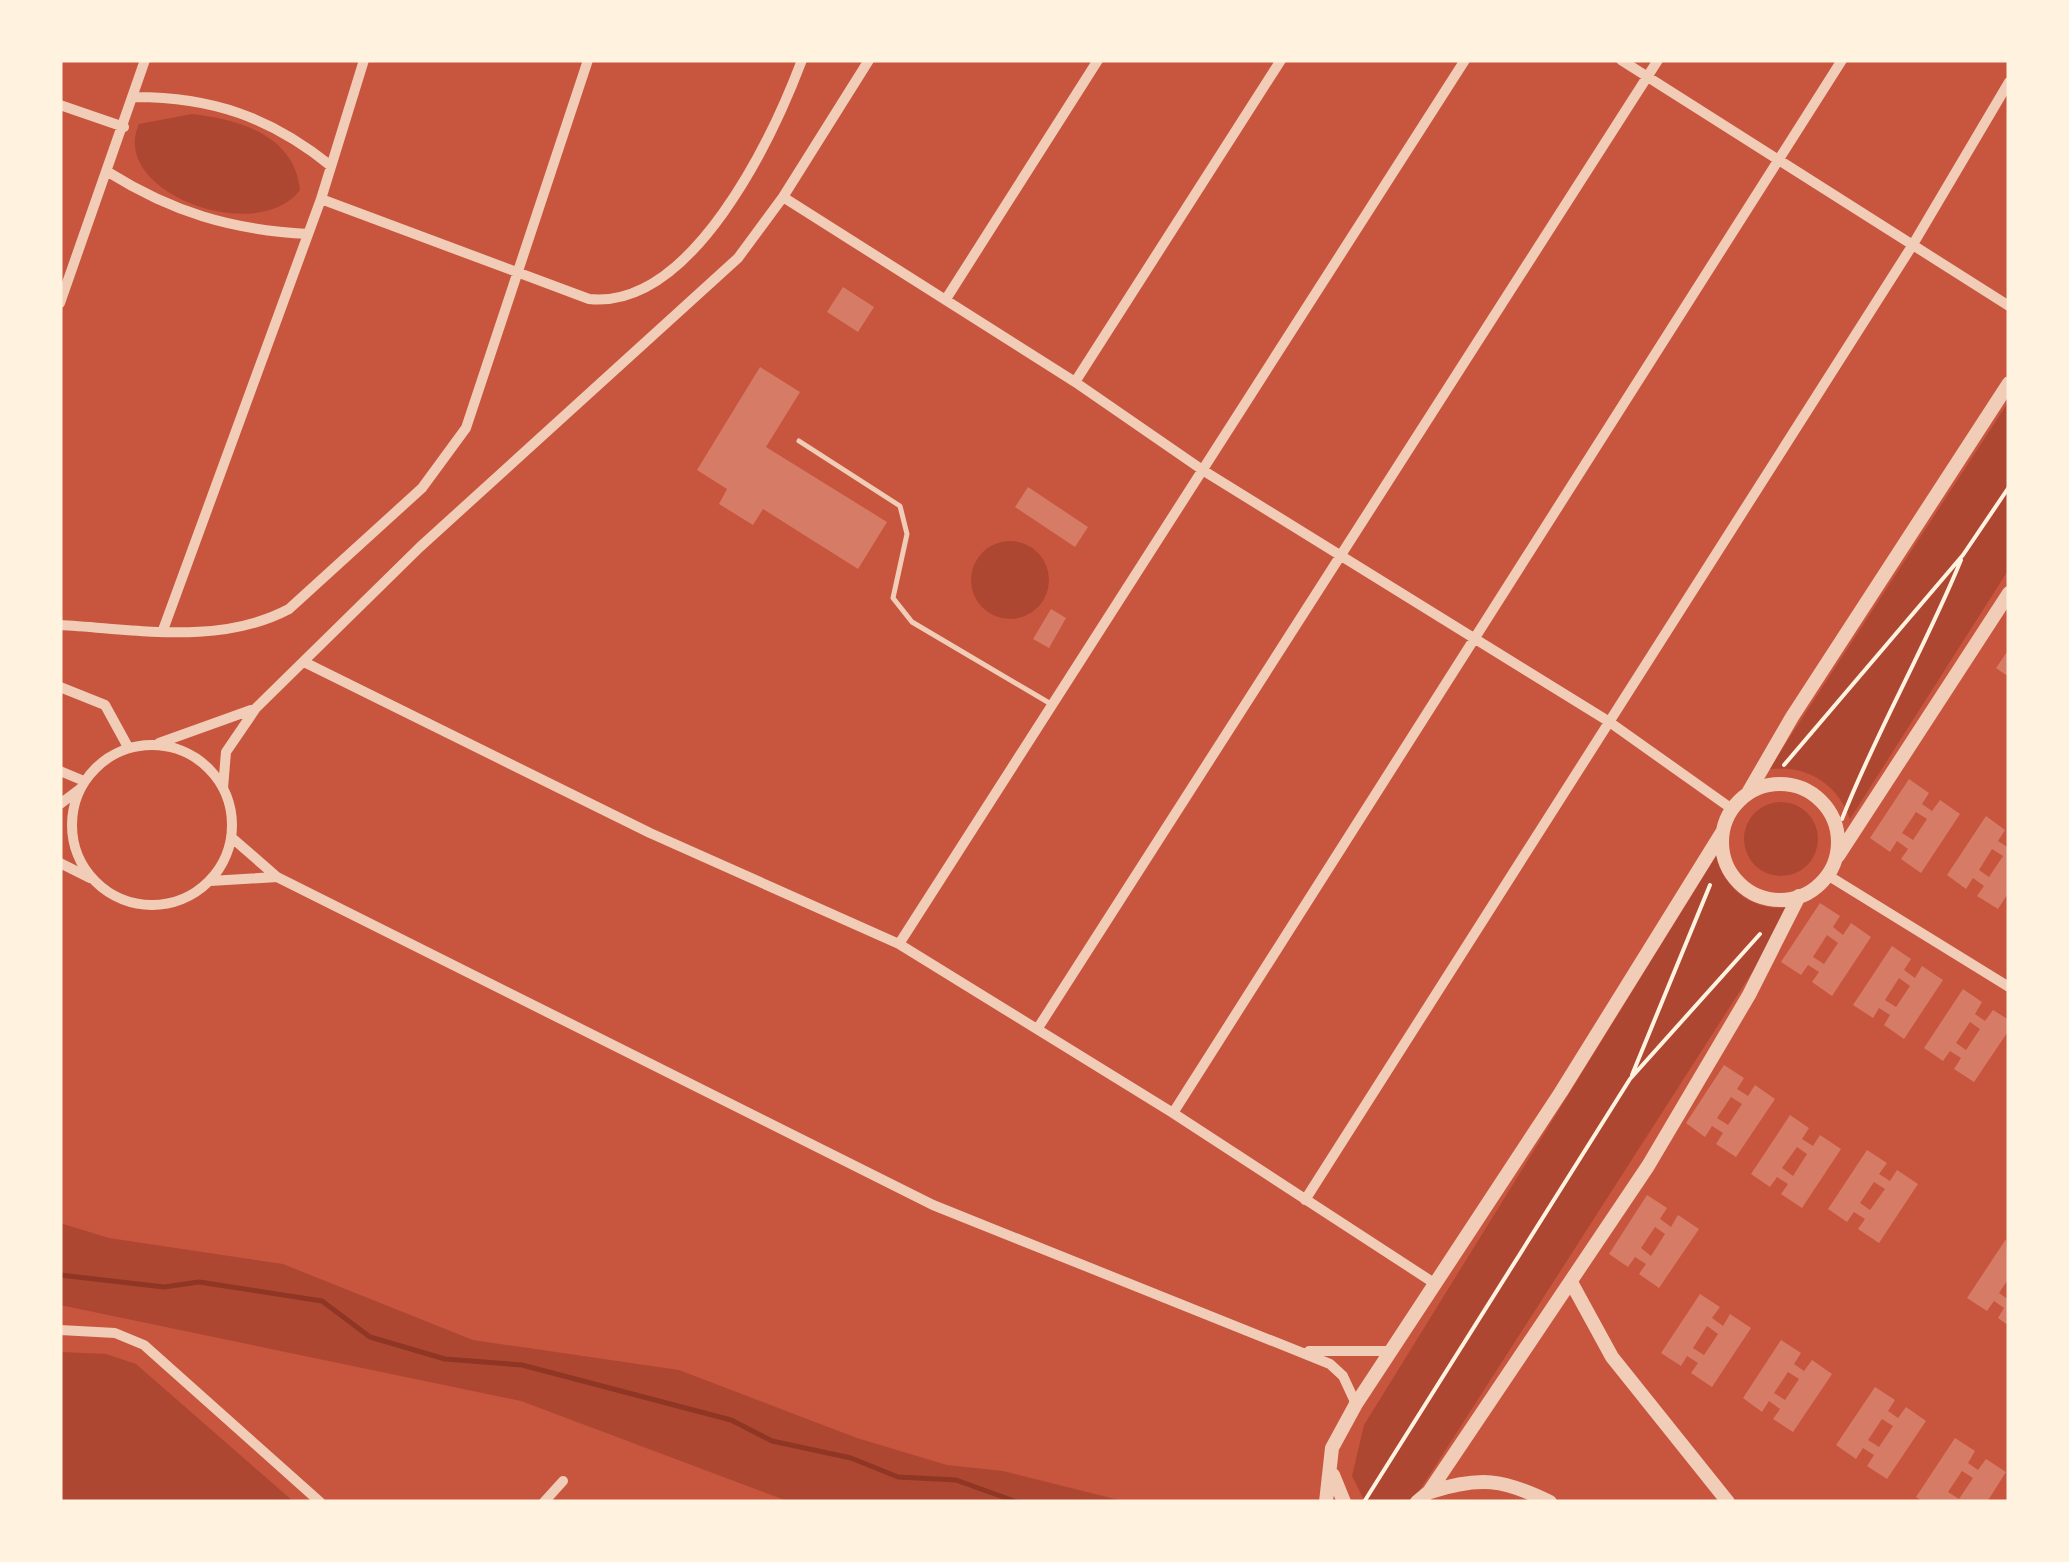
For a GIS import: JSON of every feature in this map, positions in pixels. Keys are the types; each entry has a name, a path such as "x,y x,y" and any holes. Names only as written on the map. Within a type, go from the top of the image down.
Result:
{"street":[{"path":"60,303 145,60"},
{"path":"163,630 308,234 364,60"},
{"path":"60,625 205,632 248,627 289,609 422,488 466,428 588,60"},
{"path":"320,199 589,298 628,296 652,284 720,216 782,113 802,60"},
{"path":"60,862 125,900 162,905 186,898 210,882 232,837 232,815 224,788 226,752 256,708 420,547 738,258 783,197 869,60"},
{"path":"946,299 1098,60"},
{"path":"1075,382 1281,60"},
{"path":"900,944 1465,60"},
{"path":"1621,60 2009,306"},
{"path":"1038,1028 1339,552 1658,60"},
{"path":"1173,1112 1842,60"},
{"path":"1305,1200 1912,246 2009,82"},
{"path":"134,97 178,97 220,104 260,118 298,139 330,166"},
{"path":"60,105 124,128"},
{"path":"108,172 153,200 202,220 254,232 308,234"},
{"path":"783,197 1075,382 1204,471 1477,636 1608,721 1732,809"},
{"path":"1326,1502 1332,1448 1388,1351 1561,1092 1723,832 1732,809 1748,793 1792,717 2009,383"},
{"path":"1723,832 1723,852 1732,874 1749,892 1772,900 1814,890 1829,876 1838,856 2009,593"},
{"path":"304,662 650,833 900,944 1173,1112 1434,1283"},
{"path":"60,688 105,705 128,748"},
{"path":"60,804 104,760 128,748 156,744 256,708"},
{"path":"156,744 183,750 207,766 224,788"},
{"path":"60,771 83,785"},
{"path":"1748,793 1768,784 1791,784 1812,792 1829,809 1838,830 1838,856"},
{"path":"83,785 74,806 72,834 79,859 93,880"},
{"path":"232,837 277,877 932,1205 1330,1364 1343,1376 1356,1404"},
{"path":"1829,876 2009,987"},
{"path":"210,882 277,877"},
{"path":"1423,1497 1571,1282 1677,1117 1800,896"},
{"path":"1571,1282 1612,1356 1728,1502"},
{"path":"60,1330 116,1333 144,1345 320,1502"},
{"path":"1303,1351 1388,1351"},
{"path":"1332,1470 1344,1502"},
{"path":"1423,1497 1473,1478 1519,1487 1550,1502"},
{"path":"544,1502 563,1481"}],"lane":[{"path":"799,441 900,506 907,534 893,598 912,622 1053,706"}],"path":[{"path":"1768,784 1963,556 2009,487"},
{"path":"1838,830 1871,746 1914,669 1963,556"},
{"path":"1630,1080 1723,852"},
{"path":"1364,1502 1630,1080 1764,930"}],"shaded area":[{"path":"192,114 228,120 276,143 296,171 300,190 279,206 252,213 222,212 192,204 165,190 145,171 135,149 139,124"},
{"path":"2009,401 2009,569 1850,819 1837,795 1819,779 1796,770 1769,769"},
{"path":"1010,541 1038,552 1049,580 1038,608 1010,619 982,608 971,580 982,552"},
{"path":"1781,802 1795,804 1807,813 1816,825 1816,853 1807,865 1795,874 1781,876 1767,874 1755,865 1746,853 1744,839 1746,825 1755,813 1767,804"},
{"path":"1716,856 1727,880 1744,898 1767,907 1794,907 1414,1499 1365,1502 1352,1476 1364,1425"},
{"path":"60,1223 109,1238 283,1264 473,1340 679,1370 857,1438 947,1465 1003,1471 1127,1502 790,1502 521,1401 60,1305"},
{"path":"60,1352 106,1354 136,1364 294,1502 60,1502"}],"building":[{"path":"843,287 874,307 858,332 827,312"},
{"path":"760,367 800,392 766,447 887,522 858,569 763,509 753,525 719,504 727,489 697,470"},
{"path":"1028,487 1088,527 1075,547 1015,507"},
{"path":"1051,609 1066,618 1049,648 1033,639"},
{"path":"2009,649 2009,677 1996,668"},
{"path":"1909,779 1929,793 1922,804 1932,811 1940,800 1960,814 1921,873 1901,859 1908,849 1897,841 1890,852 1870,838","holes":["1916,812 1927,819 1913,840 1902,833"]},
{"path":"1986,816 2005,830 1998,841 2009,848 2009,892 1998,909 1977,896 1984,886 1973,878 1966,889 1947,875","holes":["1992,849 2003,856 1989,877 1979,870"]},
{"path":"1820,903 1840,916 1833,927 1843,935 1851,923 1871,937 1832,996 1812,982 1819,972 1808,965 1801,975 1781,962","holes":["1827,935 1838,943 1824,964 1813,957"]},
{"path":"1892,946 1911,959 1904,970 1915,978 1922,966 1943,980 1904,1039 1884,1025 1890,1015 1879,1008 1873,1018 1853,1005","holes":["1899,978 1910,986 1896,1007 1885,1000"]},
{"path":"1963,989 1982,1002 1975,1014 1985,1021 1993,1010 2009,1020 2009,1030 1974,1082 1954,1069 1961,1058 1950,1051 1943,1061 1924,1048","holes":["1970,1022 1980,1029 1966,1050 1956,1043"]},
{"path":"1724,1065 1744,1078 1737,1089 1748,1096 1755,1085 1775,1099 1736,1157 1716,1144 1723,1133 1712,1126 1705,1137 1686,1123","holes":["1731,1097 1742,1104 1728,1125 1717,1118"]},
{"path":"1790,1115 1809,1128 1802,1139 1813,1146 1820,1135 1841,1149 1802,1208 1781,1194 1788,1184 1777,1177 1770,1187 1751,1174","holes":["1797,1147 1807,1154 1793,1176 1782,1168"]},
{"path":"1867,1150 1887,1163 1879,1174 1890,1181 1897,1170 1918,1184 1879,1243 1858,1229 1865,1219 1854,1212 1847,1222 1828,1209","holes":["1874,1182 1885,1189 1870,1210 1860,1203"]},
{"path":"1647,1195 1667,1208 1660,1219 1671,1227 1678,1215 1699,1229 1659,1288 1639,1274 1646,1264 1635,1257 1628,1267 1609,1254","holes":["1655,1227 1665,1234 1651,1256 1641,1248"]},
{"path":"2006,1239 2009,1278 1999,1293 2009,1300 2009,1326 1998,1318 2004,1308 1994,1301 1987,1311 1967,1298"},
{"path":"1700,1294 1720,1307 1712,1318 1723,1326 1730,1314 1751,1328 1712,1387 1691,1373 1698,1363 1687,1356 1681,1366 1661,1353","holes":["1707,1326 1718,1334 1704,1355 1693,1348"]},
{"path":"1781,1340 1801,1353 1794,1364 1804,1371 1812,1360 1832,1374 1793,1432 1773,1419 1780,1409 1769,1401 1762,1412 1743,1398","holes":["1788,1372 1799,1379 1785,1400 1774,1393"]},
{"path":"1875,1387 1895,1400 1888,1411 1898,1418 1906,1407 1926,1421 1887,1479 1867,1466 1874,1455 1863,1448 1856,1459 1836,1445","holes":["1882,1419 1893,1426 1879,1447 1868,1440"]},
{"path":"1955,1438 1975,1451 1968,1463 1978,1470 1986,1459 2006,1472 1987,1502 1924,1502 1916,1497","holes":["1962,1471 1973,1478 1959,1499 1948,1492"]}],"waterway":[{"path":"60,1275 164,1287 199,1282 322,1301 370,1337 445,1359 522,1365 731,1420 772,1441 851,1458 898,1477 956,1480 1017,1502"}]}
